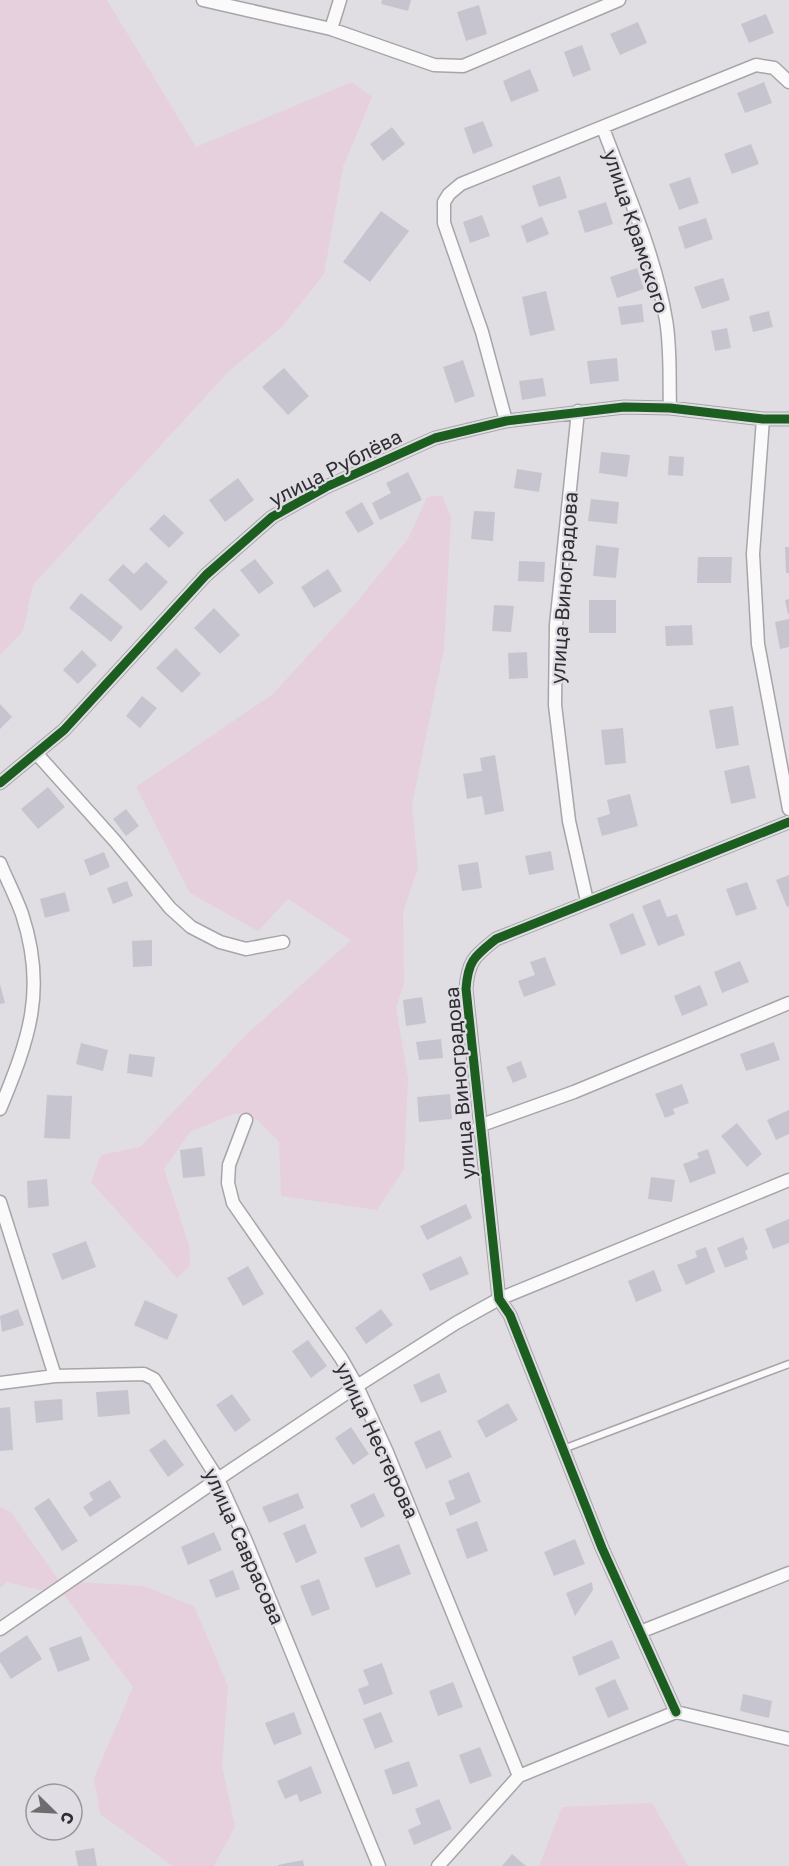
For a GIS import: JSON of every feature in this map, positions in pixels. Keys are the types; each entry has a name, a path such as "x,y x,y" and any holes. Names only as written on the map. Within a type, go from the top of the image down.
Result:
{"street":[{"path":"203,0 332,29 434,65 463,66 619,0"},
{"path":"332,29 340,0"},
{"path":"506,421 482,332 444,223 444,202 449,194 461,184 756,65 774,68 789,82"},
{"name":"улица Крамского","path":"603,128 638,222 666,320 670,408"},
{"name":"улица Рублёва","path":"0,783 64,730 206,575 272,517 326,487 435,438 506,421 624,407 670,408 763,419 789,418"},
{"name":"улица Виноградова","path":"499,1299 466,989 468,970 474,956 496,939 587,901 569,820 555,705 556,625 578,411"},
{"path":"763,419 753,554 758,644 789,808"},
{"path":"37,754 115,841 170,908 191,927 220,942 246,949 283,942"},
{"path":"587,901 684,865 789,822"},
{"path":"0,863 22,913 31,946 35,978 32,1015 25,1045 0,1109"},
{"path":"479,1126 574,1092 789,1003"},
{"name":"улица Нестерова","path":"246,1120 229,1165 228,1183 233,1203 341,1359 357,1386 387,1452 519,1776"},
{"path":"0,1629 218,1479 456,1323 499,1299 789,1180"},
{"path":"0,1202 55,1376"},
{"path":"499,1299 510,1315 603,1548 676,1712"},
{"name":"улица Саврасова","path":"0,1383 55,1376 144,1374 154,1379 218,1479 246,1541 379,1866"},
{"path":"640,1632 789,1573"},
{"path":"438,1866 519,1776 676,1712 789,1739"}],"lane":[{"path":"563,1449 789,1364"}],"shaded area":[{"path":"0,0 107,0 196,147 352,82 372,97 343,167 324,274 282,327 228,372 33,585 23,631 0,655"},
{"path":"442,495 451,517 444,648 412,805 418,868 403,912 404,984 396,1007 408,1078 404,1169 377,1210 281,1196 279,1142 258,1120 236,1113 190,1132 164,1169 189,1245 190,1266 177,1278 91,1182 101,1155 140,1147 247,1034 351,940 288,899 258,931 190,893 136,787 273,694 355,604 408,539 427,497"},
{"path":"0,1507 11,1512 59,1581 144,1586 194,1606 228,1686 222,1766 235,1827 214,1866 173,1866 100,1814 94,1778 133,1687 65,1596 7,1582 0,1588"},
{"path":"652,1803 688,1866 539,1866 562,1807"}],"building":[{"path":"382,0 411,0 408,11 381,4"},
{"path":"479,5 487,34 466,41 457,12"},
{"path":"766,14 774,33 749,43 741,24"},
{"path":"638,22 647,43 620,55 610,34"},
{"path":"582,45 591,70 573,77 564,52"},
{"path":"530,69 539,91 511,102 503,81"},
{"path":"764,82 772,103 745,113 737,93"},
{"path":"483,121 493,146 473,154 464,128"},
{"path":"392,127 405,144 383,161 370,144"},
{"path":"751,144 759,164 732,174 724,154"},
{"path":"560,176 567,198 539,207 532,186"},
{"path":"690,177 699,203 679,210 669,184"},
{"path":"606,202 613,224 585,233 578,211"},
{"path":"381,211 409,231 370,282 343,262"},
{"path":"482,215 490,236 470,243 463,222"},
{"path":"542,217 549,234 527,243 521,226"},
{"path":"706,218 713,239 685,249 678,227"},
{"path":"637,268 644,289 617,298 610,277"},
{"path":"723,278 730,300 702,309 694,287"},
{"path":"546,291 555,330 530,336 522,297"},
{"path":"642,304 644,322 621,325 618,307"},
{"path":"769,311 773,327 753,332 749,316"},
{"path":"727,328 731,348 715,351 711,331"},
{"path":"617,358 619,381 590,384 587,361"},
{"path":"463,360 475,396 455,403 443,367"},
{"path":"284,368 309,396 288,415 262,387"},
{"path":"543,378 546,396 522,400 519,381"},
{"path":"601,452 630,455 627,477 599,473"},
{"path":"669,456 684,457 683,476 668,475"},
{"path":"517,469 542,473 539,492 514,488"},
{"path":"408,472 422,500 380,520 372,503 391,493 386,483"},
{"path":"238,478 254,500 225,522 209,500"},
{"path":"591,499 619,502 617,524 588,521"},
{"path":"362,502 374,524 358,533 345,512"},
{"path":"474,511 495,512 493,541 471,539"},
{"path":"164,514 184,533 169,548 149,529"},
{"path":"596,545 619,548 616,578 593,576"},
{"path":"785,547 789,547 789,573 786,573"},
{"path":"698,557 732,557 731,583 697,583"},
{"path":"255,559 274,583 259,594 240,570"},
{"path":"519,561 545,562 544,582 518,581"},
{"path":"146,562 168,582 141,611 108,580 123,564 134,574"},
{"path":"328,569 342,591 314,608 301,587"},
{"path":"81,593 123,627 111,642 69,608"},
{"path":"789,599 789,613 788,614 785,600"},
{"path":"589,600 616,600 616,633 589,633"},
{"path":"494,605 514,606 511,632 492,631"},
{"path":"214,608 240,635 220,654 194,628"},
{"path":"789,619 789,647 780,649 775,622"},
{"path":"692,625 693,645 666,646 665,626"},
{"path":"176,648 201,674 182,693 156,668"},
{"path":"82,650 97,665 78,684 63,670"},
{"path":"527,652 528,678 509,679 508,653"},
{"path":"142,696 157,708 140,728 126,716"},
{"path":"0,704 12,717 0,729"},
{"path":"733,706 739,745 716,749 709,710"},
{"path":"623,728 626,763 605,765 601,730"},
{"path":"495,755 504,811 485,815 482,796 467,799 463,774 482,771 480,758"},
{"path":"749,765 756,798 731,804 724,771"},
{"path":"48,787 65,807 38,829 21,809"},
{"path":"630,794 638,826 602,836 597,818 610,814 607,800"},
{"path":"126,809 139,826 126,836 113,819"},
{"path":"551,851 554,870 529,875 525,856"},
{"path":"104,852 110,867 90,876 84,860"},
{"path":"478,862 482,888 462,891 458,865"},
{"path":"789,875 789,906 787,907 776,880"},
{"path":"127,881 133,896 113,904 107,888"},
{"path":"747,882 757,909 736,916 726,889"},
{"path":"65,892 70,911 45,918 40,899"},
{"path":"660,899 667,917 677,914 685,935 658,946 642,906"},
{"path":"633,913 646,945 621,955 609,924"},
{"path":"152,940 152,966 133,967 132,941"},
{"path":"545,957 556,985 524,997 518,981 535,975 530,962"},
{"path":"740,961 749,982 722,993 714,972"},
{"path":"0,984 5,1003 0,1004"},
{"path":"700,985 708,1005 682,1016 674,996"},
{"path":"422,997 426,1023 406,1026 403,1000"},
{"path":"441,1039 443,1058 419,1060 416,1042"},
{"path":"774,1042 780,1060 746,1071 740,1054"},
{"path":"81,1043 108,1050 103,1071 76,1064"},
{"path":"129,1054 155,1057 152,1077 127,1073"},
{"path":"521,1061 527,1077 513,1083 506,1067"},
{"path":"682,1084 689,1103 673,1109 675,1114 665,1118 655,1094"},
{"path":"450,1094 452,1119 419,1122 417,1097"},
{"path":"47,1095 72,1096 70,1139 44,1138"},
{"path":"789,1110 789,1134 776,1140 767,1120"},
{"path":"737,1123 762,1154 747,1167 721,1136"},
{"path":"202,1147 205,1176 183,1178 180,1150"},
{"path":"708,1149 716,1173 690,1183 683,1164 699,1158 697,1153"},
{"path":"651,1177 675,1180 672,1202 648,1199"},
{"path":"47,1179 49,1206 28,1208 27,1181"},
{"path":"466,1204 472,1218 427,1240 420,1226"},
{"path":"789,1219 789,1243 773,1249 765,1229"},
{"path":"743,1237 748,1249 745,1251 748,1259 725,1268 717,1248"},
{"path":"86,1241 96,1267 62,1280 52,1254"},
{"path":"706,1247 715,1272 686,1285 677,1265 697,1257 695,1251"},
{"path":"461,1256 469,1274 430,1291 422,1274"},
{"path":"248,1266 264,1294 243,1306 227,1278"},
{"path":"654,1270 662,1291 636,1302 628,1281"},
{"path":"145,1300 178,1315 167,1340 134,1325"},
{"path":"18,1309 24,1325 2,1332 0,1316"},
{"path":"381,1309 393,1325 366,1344 355,1328"},
{"path":"308,1340 327,1366 311,1378 292,1351"},
{"path":"439,1373 447,1392 421,1403 413,1385"},
{"path":"128,1390 130,1414 98,1417 96,1392"},
{"path":"232,1394 251,1420 235,1432 216,1405"},
{"path":"62,1399 63,1420 36,1423 34,1401"},
{"path":"508,1403 518,1420 486,1438 477,1421"},
{"path":"10,1407 13,1450 0,1451 0,1408"},
{"path":"351,1427 369,1454 353,1465 335,1438"},
{"path":"440,1430 452,1457 426,1469 414,1442"},
{"path":"165,1439 184,1465 168,1477 149,1450"},
{"path":"469,1472 481,1502 450,1516 445,1503 455,1499 448,1481"},
{"path":"110,1480 121,1497 90,1517 83,1507 93,1500 89,1493"},
{"path":"298,1493 304,1508 269,1523 262,1507"},
{"path":"374,1493 385,1516 361,1528 350,1505"},
{"path":"49,1498 78,1541 62,1551 34,1508"},
{"path":"477,1521 488,1551 467,1559 456,1529"},
{"path":"305,1524 317,1553 296,1563 283,1533"},
{"path":"214,1532 222,1550 188,1565 181,1547"},
{"path":"575,1539 585,1564 554,1576 544,1552"},
{"path":"399,1544 411,1574 376,1588 364,1558"},
{"path":"233,1570 240,1589 216,1598 209,1580"},
{"path":"319,1579 330,1609 312,1616 300,1586"},
{"path":"592,1582 593,1590 575,1616 566,1593"},
{"path":"27,1635 42,1659 11,1679 0,1662 0,1653"},
{"path":"81,1636 90,1660 58,1672 49,1648"},
{"path":"612,1640 620,1658 579,1676 572,1657"},
{"path":"382,1663 393,1694 364,1705 358,1689 369,1685 363,1670"},
{"path":"615,1679 629,1709 608,1718 595,1688"},
{"path":"453,1682 463,1707 438,1716 429,1691"},
{"path":"743,1694 772,1701 769,1718 740,1711"},
{"path":"294,1712 302,1734 274,1745 265,1723"},
{"path":"381,1712 393,1742 375,1749 363,1719"},
{"path":"480,1747 492,1776 470,1784 459,1755"},
{"path":"409,1761 418,1786 393,1795 384,1770"},
{"path":"311,1766 322,1793 300,1802 297,1794 285,1799 277,1781"},
{"path":"439,1799 452,1829 414,1845 408,1830 421,1824 415,1809"},
{"path":"94,1848 97,1866 78,1866 75,1851"},
{"path":"512,1854 526,1866 502,1866"},
{"path":"303,1860 304,1866 278,1866 278,1865"}],"cycle path":[{"path":"0,783 64,730 206,575 272,517 326,487 435,438 506,421 624,407 670,408 763,419 789,419"},
{"path":"676,1712 602,1548 510,1315 499,1299 466,989 467,979 474,960 496,939 789,822"}]}
